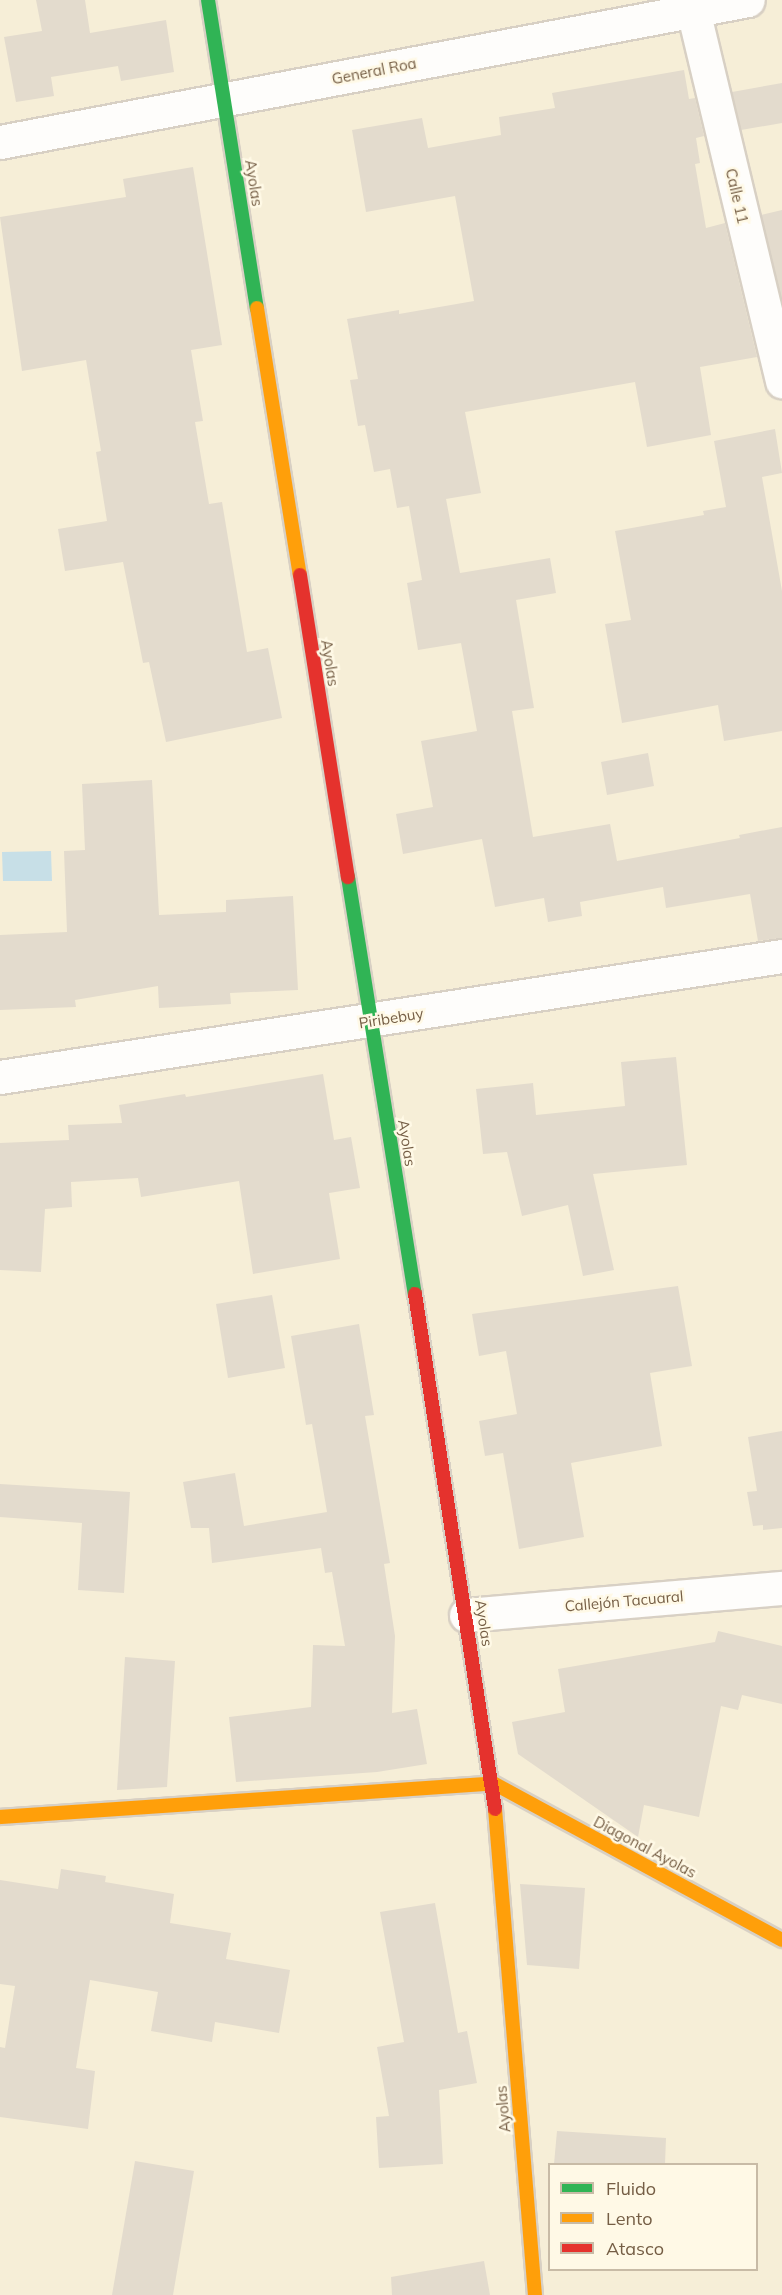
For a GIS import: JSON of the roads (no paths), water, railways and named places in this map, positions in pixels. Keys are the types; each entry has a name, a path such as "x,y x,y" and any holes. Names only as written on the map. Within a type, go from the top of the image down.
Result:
{"street":[{"name":"Ayolas","path":"208,0 493,1783 535,2295"},
{"name":"General Roa","path":"0,142 748,0"},
{"name":"Calle 11","path":"693,10 782,382"},
{"name":"Piribebuy","path":"0,1077 782,956"},
{"name":"Callejón Tacuaral","path":"466,1615 782,1588"},
{"path":"0,1817 493,1783"},
{"name":"Diagonal Ayolas","path":"493,1783 782,1940"}],"water":[{"path":"51,851 52,881 3,881 2,852"}]}
